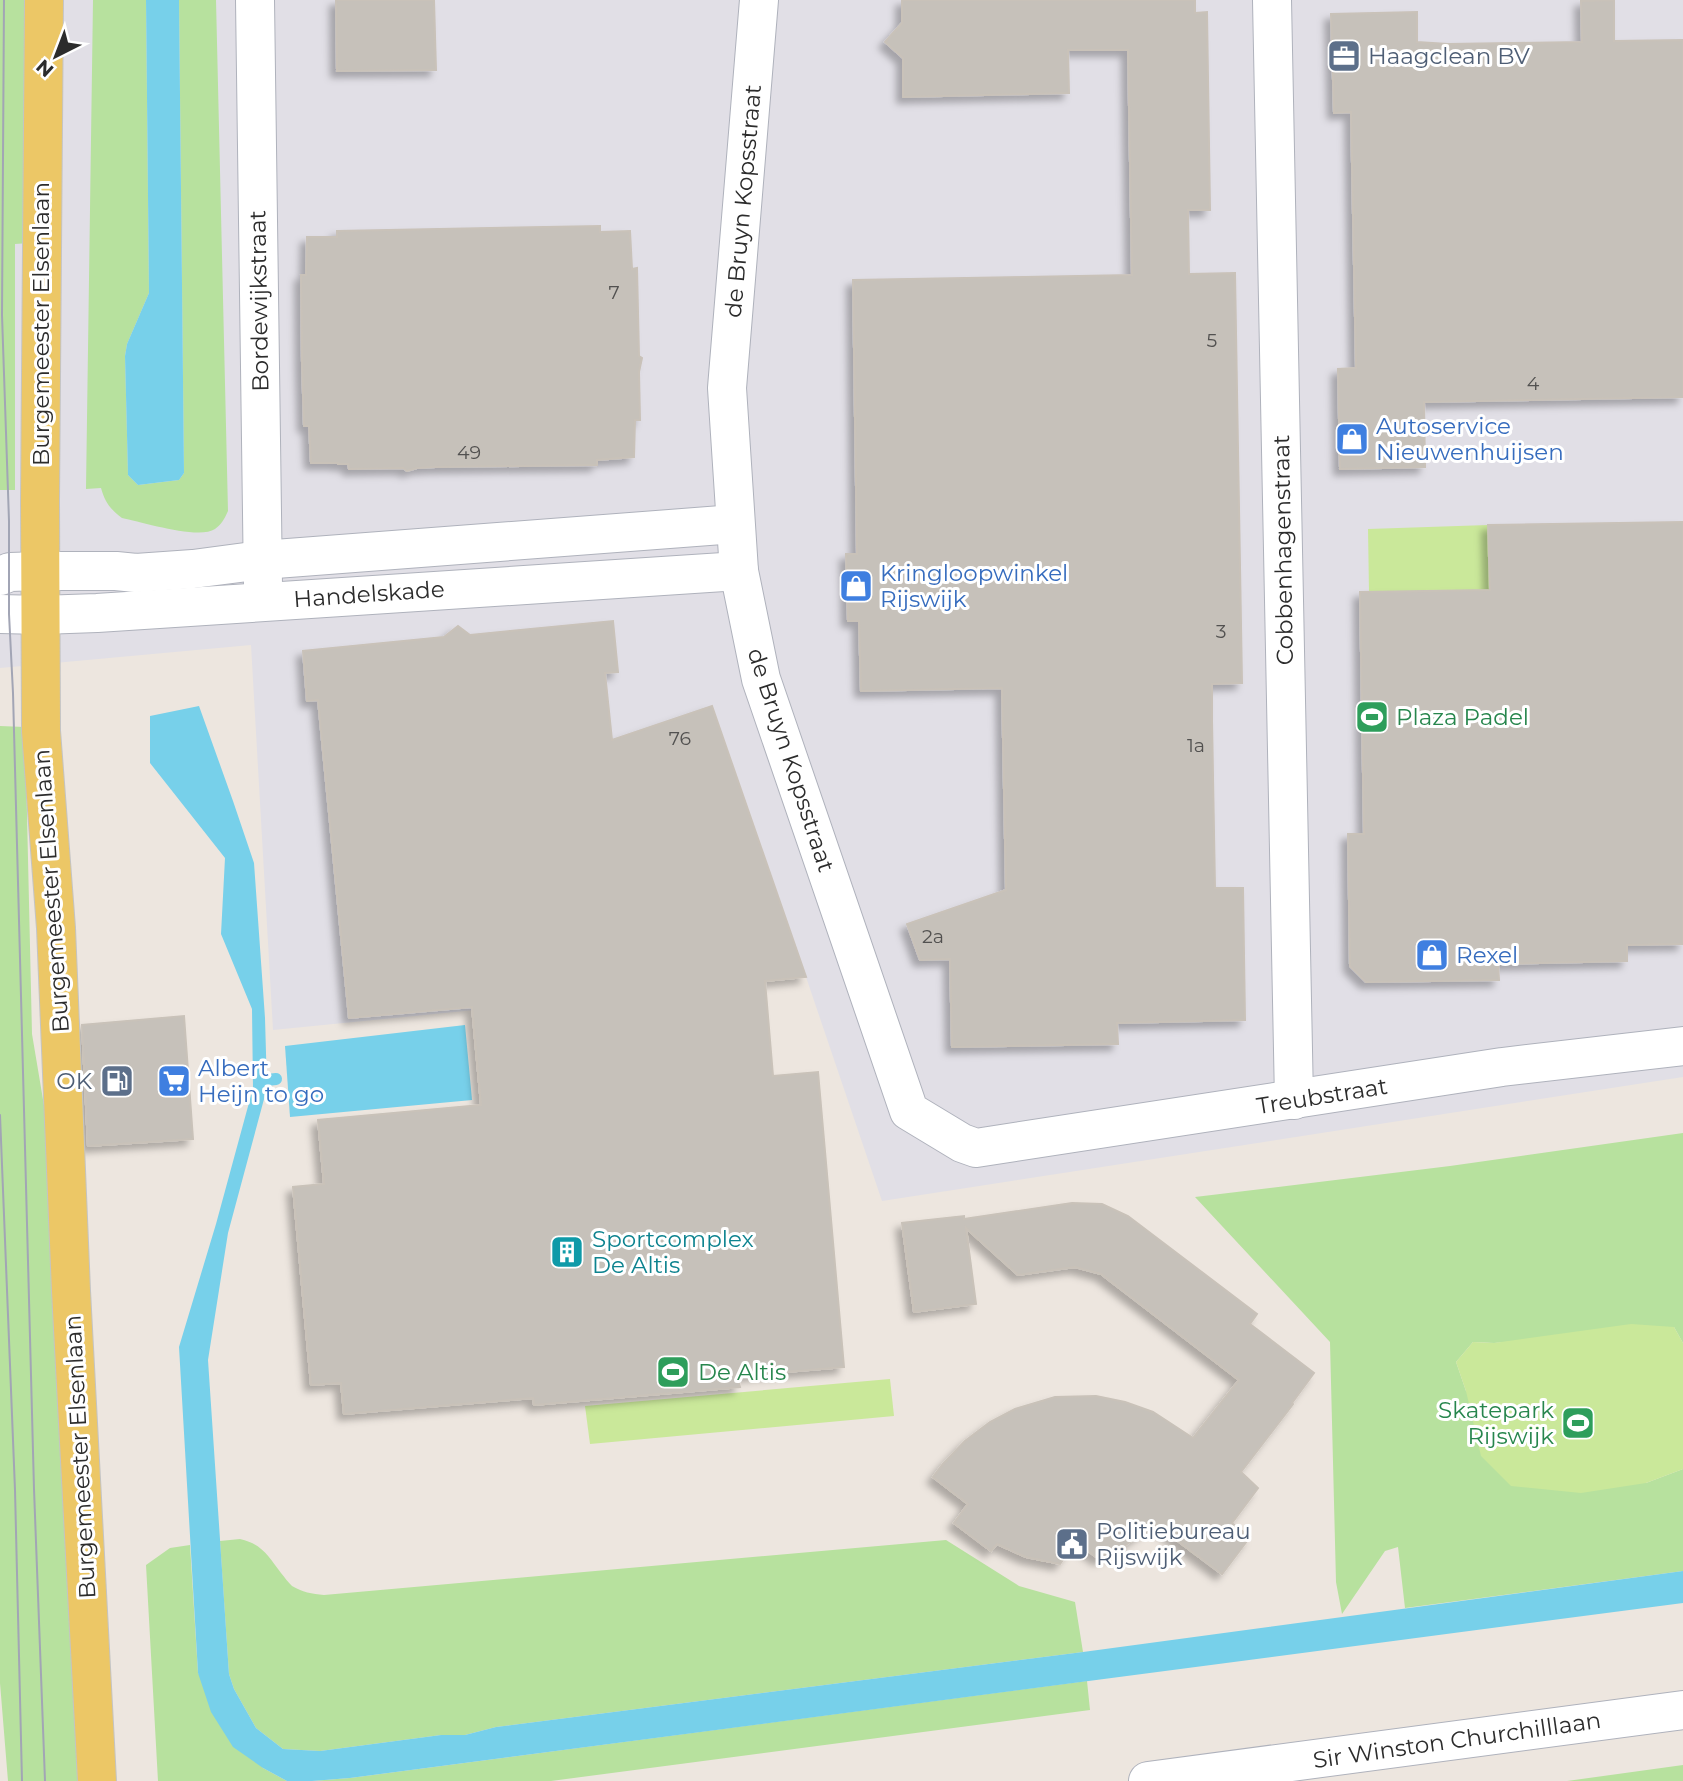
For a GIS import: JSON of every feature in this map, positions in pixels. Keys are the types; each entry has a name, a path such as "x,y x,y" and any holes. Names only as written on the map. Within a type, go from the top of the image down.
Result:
{"main road":[{"name":"Burgemeester Elsenlaan","path":"44,0 41,731 56,928 71,1291 97,1781"}],"street":[{"name":"Bordewijkstraat","path":"256,0 264,601"},
{"name":"de Bruyn Kopsstraat","path":"760,0 727,388 739,570 761,679 909,1111 962,1143"},
{"name":"Cobbenhagenstraat","path":"1272,0 1294,1100"},
{"name":"Handelskade","path":"0,576 10,572 136,573 193,569 262,560 735,524"},
{"name":"Handelskade","path":"0,614 41,615 739,570"},
{"name":"Treubstraat","path":"962,1143 976,1148 1502,1067 1683,1046"},
{"name":"Sir Winston Churchilllaan","path":"1148,1781 1683,1710"}],"shaded area":[{"path":"0,0 1683,0 1683,1077 882,1201 806,977 273,1030 251,645 0,668"}],"green space":[{"path":"0,0 32,0 29,243 15,244 15,490 0,490"},
{"path":"93,0 146,0 149,293 127,344 125,356 128,475 138,485 179,480 184,473 179,0 216,0 228,511 215,529 207,532 184,531 122,518 108,505 101,488 86,489"},
{"path":"1488,525 1490,590 1369,592 1368,529"},
{"path":"0,726 25,727 32,1034 56,1177 86,1781 8,1781 0,1683"},
{"path":"1683,1133 1683,1343 1674,1327 1494,1343 1473,1342 1456,1362 1466,1391 1646,1483 1683,1469 1683,1571 1405,1608 1398,1547 1385,1551 1342,1614 1336,1582 1330,1342 1195,1197 1450,1166"},
{"name":"Skatepark Rijswijk","path":"1631,1324 1674,1327 1683,1343 1683,1469 1646,1483 1581,1493 1511,1486 1481,1456 1466,1391 1456,1362 1473,1342 1494,1343"},
{"path":"890,1379 894,1416 590,1444 585,1406"},
{"path":"240,1539 254,1544 264,1552 292,1586 324,1595 946,1540 1019,1586 1075,1602 1083,1652 496,1727 465,1735 441,1735 320,1751 283,1749 256,1728 234,1689 229,1674 220,1541"},
{"path":"190,1545 198,1673 263,1768 287,1781 158,1781 146,1565 170,1548"},
{"path":"1087,1681 1090,1710 551,1781 312,1781 350,1778"},
{"path":"1683,1765 1683,1781 1567,1781"}],"water":[{"path":"146,0 179,0 184,473 179,480 138,485 128,475 125,356 127,344 149,293"},
{"path":"199,706 254,863 265,1018 267,1088 228,1233 208,1360 229,1674 234,1689 256,1728 283,1749 320,1751 441,1735 465,1735 496,1727 1083,1652 1683,1571 1683,1603 350,1778 287,1781 263,1768 233,1747 211,1712 198,1673 179,1347 253,1088 252,1009 221,934 225,858 150,763 150,716"},
{"path":"465,1025 472,1100 290,1117 285,1046"}],"building":[{"path":"336,0 434,0 436,70 337,71"},
{"path":"902,0 1195,0 1195,13 1207,12 1210,210 1188,210 1189,274 1235,273 1242,683 1212,684 1212,720 1215,888 1243,888 1245,1020 1117,1023 1118,1044 952,1047 950,959 920,960 907,924 1006,890 1002,688 861,691 859,621 848,621 846,554 857,554 853,280 1132,275 1128,50 1068,50 1069,93 903,97 903,58 885,42 902,23"},
{"path":"1614,0 1614,41 1683,40 1683,397 1424,402 1425,467 1340,469 1338,369 1356,368 1351,112 1334,113 1331,14 1417,12 1417,42 1582,42 1581,1"},
{"path":"600,226 600,232 630,231 632,269 637,268 639,356 642,358 639,372 640,420 635,420 634,457 597,460 597,465 435,467 407,471 403,468 349,469 348,464 311,463 309,426 304,426 302,362 301,275 306,275 307,237 337,237 337,231"},
{"path":"1683,522 1683,944 1627,945 1627,961 1498,964 1499,980 1366,982 1350,966 1348,834 1364,834 1360,592 1490,590 1488,525"},
{"path":"613,621 618,672 605,673 612,740 712,706 806,977 765,981 773,1076 818,1072 844,1367 737,1376 740,1387 534,1405 533,1398 344,1414 341,1383 311,1385 293,1187 324,1184 318,1120 481,1105 472,1007 349,1018 318,700 307,701 303,651 444,637 458,626 470,635"},
{"path":"184,1016 193,1139 88,1146 82,1025"},
{"path":"1072,1203 1102,1204 1128,1216 1257,1314 1250,1324 1314,1373 1241,1472 1258,1488 1232,1523 1250,1537 1222,1574 1155,1524 1120,1549 1099,1559 1076,1542 1060,1564 1026,1557 997,1544 991,1551 954,1523 968,1504 933,1477 965,1441 990,1422 1015,1409 1055,1397 1096,1396 1125,1402 1153,1412 1193,1438 1239,1380 1101,1274 1075,1267 1018,1275 966,1228 976,1304 914,1312 902,1223 964,1216 964,1219"}],"waterway":[{"path":"267,1080 276,1079"}],"tram line":[{"path":"4,0 2,315 34,1489 45,1781"},
{"path":"0,1115 15,1490 22,1781"}],"place":[{"name":"Haagclean BV","path":"1344,56"},
{"name":"Autoservice Nieuwenhuijsen","path":"1352,439"},
{"name":"Kringloopwinkel Rijswijk","path":"856,586"},
{"name":"Plaza Padel","path":"1372,717"},
{"name":"Rexel","path":"1432,955"},
{"name":"OK","path":"117,1081"},
{"name":"Albert Heijn to go","path":"174,1081"},
{"name":"Sportcomplex De Altis","path":"567,1252"},
{"name":"De Altis","path":"673,1372"},
{"name":"Skatepark Rijswijk","path":"1578,1423"},
{"name":"Politiebureau Rijswijk","path":"1072,1544"}]}
